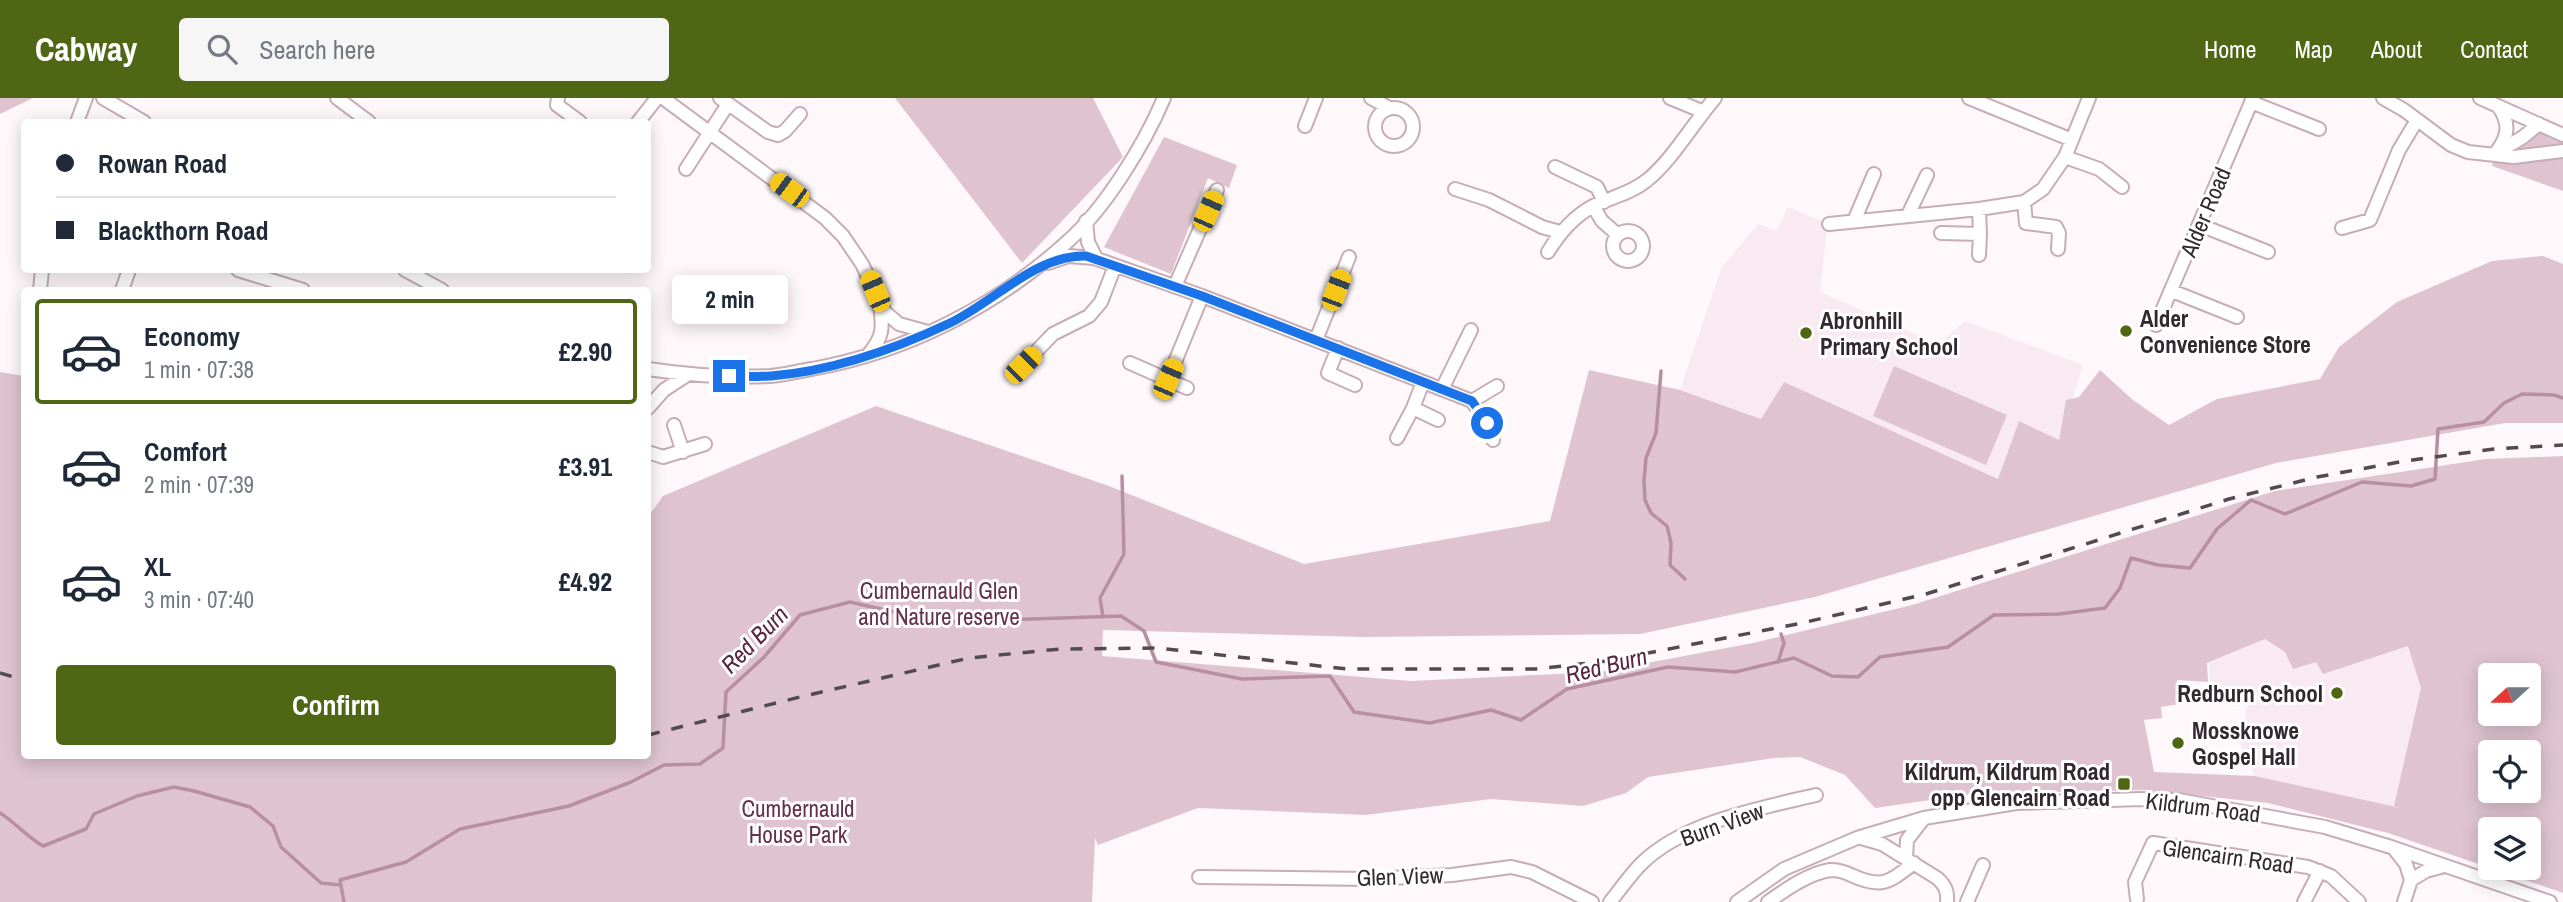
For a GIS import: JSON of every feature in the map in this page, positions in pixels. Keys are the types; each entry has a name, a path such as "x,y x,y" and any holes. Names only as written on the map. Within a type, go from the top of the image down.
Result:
{"street":[{"path":"78,119 86,98"},
{"path":"103,98 139,119"},
{"path":"337,98 365,119"},
{"path":"558,98 557,105 576,119"},
{"path":"640,119 657,98"},
{"path":"663,98 814,208 833,225 862,264 886,312 899,324 928,332"},
{"path":"651,369 688,374 772,376 839,364 952,322 1018,282 1068,242 1113,187 1152,127 1164,98"},
{"path":"1305,126 1316,98"},
{"path":"1371,98 1389,108"},
{"path":"1548,252 1560,232 1599,204 1626,194 1647,180 1715,98"},
{"path":"1969,98 2072,140"},
{"path":"1829,224 2024,202 2043,188 2065,157 2089,98"},
{"path":"2383,98 2451,145 2473,154 2514,157 2563,151"},
{"path":"2480,98 2563,135"},
{"path":"1679,100 1703,112"},
{"path":"2252,100 2319,129"},
{"name":"Alder Road","path":"2156,325 2252,100"},
{"path":"686,169 711,133 724,101 768,132 778,135 800,114"},
{"path":"2495,154 2508,127 2498,106"},
{"path":"2342,228 2370,220 2399,150 2417,120"},
{"path":"2495,154 2524,137 2539,124"},
{"path":"2065,157 2099,169 2122,187"},
{"path":"1555,167 1597,187 1602,221 1618,235"},
{"path":"1854,221 1874,174"},
{"path":"1908,215 1927,175"},
{"path":"1455,189 1489,200 1542,227 1560,232"},
{"path":"1175,286 1217,190"},
{"path":"2024,202 2026,223 2056,227 2059,233 2058,249"},
{"path":"1979,209 1979,255"},
{"path":"1086,221 1087,242 1096,258"},
{"path":"2200,225 2268,252"},
{"path":"1941,233 1980,234"},
{"path":"1036,267 1069,256 1096,258 1202,296 1472,401 1487,423 1493,440"},
{"path":"1315,340 1349,257"},
{"path":"1023,365 1053,334 1089,316 1101,302 1115,266"},
{"path":"249,273 293,287"},
{"path":"411,273 436,287"},
{"path":"2172,291 2237,317"},
{"path":"1168,379 1202,296"},
{"path":"867,355 882,334 880,303"},
{"path":"1442,389 1471,330"},
{"path":"1338,348 1328,373 1355,385"},
{"path":"1130,363 1187,388"},
{"path":"651,406 664,390 688,374"},
{"path":"1397,438 1423,382"},
{"path":"1472,401 1497,386"},
{"path":"1413,408 1438,420"},
{"path":"674,425 682,452"},
{"path":"651,453 663,457 705,444"},
{"name":"Burn View","path":"1610,902 1642,863 1681,835 1755,810 1816,794"},
{"name":"Kildrum Road","path":"1737,902 1784,869 1857,838 1924,818 2038,801 2093,799 2179,800 2325,827 2391,846 2550,902"},
{"path":"1768,902 1803,881 1829,870 1842,871 1869,883 1891,881 1910,861 1908,840 1924,818"},
{"path":"1857,838 1882,844 1944,884 1948,894 1947,902"},
{"name":"Glencairn Road","path":"2137,900 2134,882 2153,843 2246,856 2320,871 2331,876 2359,902"},
{"path":"2391,846 2401,856 2411,880 2408,901"},
{"path":"1967,902 1983,865"},
{"path":"2411,880 2426,871 2445,866"},
{"name":"Glen View","path":"1199,877 1370,878 1452,875 1511,867 1532,872 1576,898 1592,902"},
{"name":"Glencairn Road","path":"2304,902 2320,871"}],"shaded area":[{"name":"Abronhill Primary School","path":"1788,207 1824,222 1827,228 1820,292 1938,344 1965,321 2083,365 2059,440 1998,479 1784,382 1761,419 1680,390 1721,269 1758,224 1777,231"},
{"name":"Redburn School","path":"2410,576 2444,637 2405,809 2255,776 2240,743 2249,697 2237,688 2210,685 2209,663"}],"green space":[{"path":"0,98 33,98 0,114"},
{"path":"895,98 1093,98 1123,157 1022,263"},
{"path":"2540,130 2563,141 2563,147 2504,153 2529,142"},
{"path":"1164,137 1237,165 1229,188 1208,178 1171,274 1104,247"},
{"path":"2563,157 2563,191 2492,166 2493,161 2519,162"},
{"path":"2543,256 2563,264 2563,423 2505,423 2276,463 1815,597 1640,634 1364,637 1103,630 1102,656 1411,681 1599,672 1753,643 1912,605 2275,491 2486,459 2563,456 2563,893 2525,880 2541,880 2541,817 2478,817 2478,864 2388,833 2268,803 2145,790 1972,794 1875,808 1845,775 1800,757 1774,758 1648,777 1626,793 1583,806 1491,799 1366,815 1198,808 1098,845 1095,838 1092,902 0,902 0,372 21,376 21,759 651,759 651,513 663,496 876,406 1109,486 1304,564 1550,521 1589,370 1680,390 1761,419 1784,382 1998,479 2019,421 2059,440 2066,400 2079,397 2100,370 2133,400 2169,425 2217,399 2320,379 2339,347 2397,302 2492,261","holes":["2265,639 2285,652 2293,669 2316,662 2323,674 2408,646 2421,688 2394,806 2401,808 2255,776 2154,772 2144,720 2162,718 2161,707 2179,704 2177,680 2208,682 2207,663"]},
{"path":"1894,366 2007,415 1986,465 1873,416"}],"waterway":[{"path":"1661,371 1656,433 1646,458 1645,500 1651,513 1667,526 1671,543 1670,565 1685,579"},
{"name":"Red Burn","path":"344,902 340,880 406,862 460,829 569,806 631,782 664,765 700,764 723,748 726,692 764,657 800,615 850,602 939,622 1121,616 1144,631 1156,662 1242,679 1330,676 1354,712 1430,723 1491,710 1521,720 1567,689 1668,667 1735,672 1794,658 1832,676 1858,677 1880,657 1948,647 1994,615 2059,614 2105,608 2120,588 2131,558 2158,565 2190,568 2217,529 2251,500 2285,514 2362,482 2411,486 2435,479 2438,429 2484,422 2504,403 2522,394 2554,395 2563,398"},
{"path":"1103,617 1100,598 1124,554 1122,476"},
{"path":"1778,662 1784,643 1781,634"},
{"name":"Red Burn","path":"0,813 43,846 86,829 94,814 137,796 174,787 194,791 250,807 273,826 281,847 321,883 341,885"}],"railway":[{"path":"651,734 969,658 1060,649 1157,648 1347,669 1536,669 1607,661 1802,623 1926,594 2229,499 2317,477 2494,449 2563,445"},
{"path":"0,673 21,679"}],"place":[{"name":"Alder Convenience Store","path":"2126,331"},
{"name":"Abronhill Primary School","path":"1806,333"},
{"name":"Redburn School","path":"2337,693"},
{"name":"Mossknowe Gospel Hall","path":"2178,743"},
{"name":"Kildrum, Kildrum Road opp Glencairn Road","path":"2124,784"}],"route":[{"path":"729,376 772,376 839,364 895,346 952,322 1018,282 1036,267 1069,256 1086,256 1202,296 1472,401 1487,423"}],"park label":[{"name":"Cumbernauld Glen and Nature reserve","path":"939,603"},
{"name":"Cumbernauld House Park","path":"798,821"}]}
